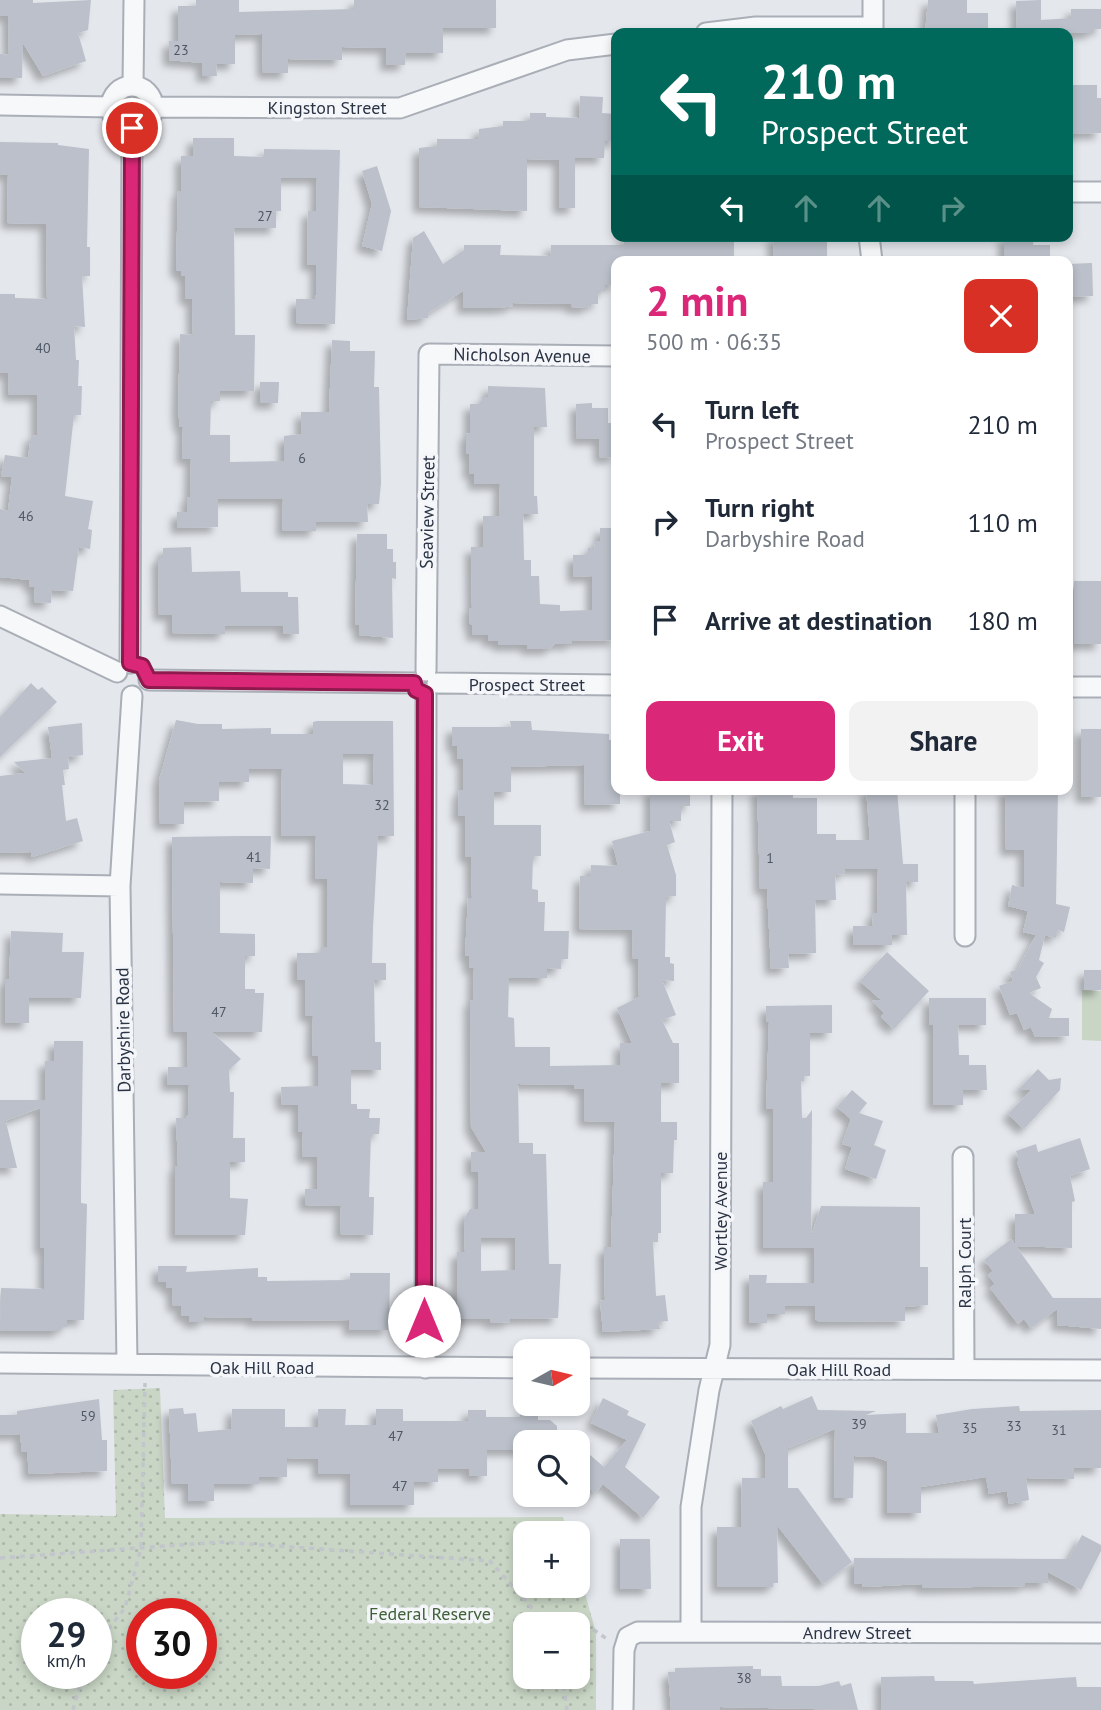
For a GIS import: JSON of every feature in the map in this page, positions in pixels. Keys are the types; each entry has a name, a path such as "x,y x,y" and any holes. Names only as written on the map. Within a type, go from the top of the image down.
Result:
{"street":[{"path":"133,86 134,0"},
{"path":"873,0 873,28"},
{"path":"748,28 795,28"},
{"name":"Kingston Street","path":"154,107 400,108 567,50 611,45"},
{"path":"133,86 149,94 154,107 149,120 132,128 119,124 111,107 120,90 133,86"},
{"path":"0,106 111,107"},
{"path":"0,616 123,667 142,666 149,680 142,693 132,696 119,690 115,681 123,667 132,128"},
{"path":"1073,192 1101,192"},
{"name":"Nicholson Avenue","path":"429,354 611,356"},
{"name":"Seaview Street","path":"425,1368 429,354"},
{"name":"Prospect Street","path":"149,680 611,685"},
{"path":"1073,687 1101,687"},
{"name":"Darbyshire Road","path":"132,696 120,886 136,1365"},
{"name":"Wortley Avenue","path":"691,1631 691,1507 720,1345 722,795"},
{"path":"965,795 965,936"},
{"path":"0,884 120,886"},
{"name":"Ralph Court","path":"963,1157 964,1369"},
{"name":"Oak Hill Road","path":"0,1363 513,1368"},
{"name":"Oak Hill Road","path":"590,1368 1101,1370"},
{"name":"Andrew Street","path":"624,1650 628,1637 638,1632 1101,1633"},
{"path":"622,1710 624,1650"}],"path":[{"path":"112,1625 125,1608 141,1548 136,1365"},
{"path":"0,1558 221,1542 490,1560 536,1612"},
{"path":"590,1627 624,1650"},
{"path":"73,1710 79,1689"},
{"path":"564,1689 567,1710"}],"green space":[{"path":"1082,990 1101,991 1101,1041 1082,1040"},
{"name":"Federal Reserve","path":"160,1388 165,1518 563,1517 564,1521 513,1521 513,1598 586,1598 596,1633 596,1710 0,1710 0,1514 116,1516 113,1390"}],"building":[{"path":"0,0 33,0 33,3 91,0 88,30 78,33 86,61 43,76 23,43 22,78 0,78 0,54 9,55 8,16 0,16"},
{"path":"196,0 239,0 239,12 354,9 354,0 496,0 496,28 443,28 443,53 406,53 405,65 386,65 386,48 342,47 342,60 288,59 288,73 263,73 262,34 235,35 235,64 216,64 217,76 202,76 202,63 169,60 169,41 178,41 178,6 196,6"},
{"path":"928,0 967,0 967,13 988,13 988,28 925,28"},
{"path":"1041,0 1041,20 1071,18 1071,9 1101,9 1101,29 1092,29 1092,33 1073,33 1073,28 1017,28 1016,1"},
{"path":"1073,85 1097,85 1097,98 1101,98 1101,133 1073,134"},
{"path":"580,96 603,97 602,113 611,114 611,141 605,141 604,158 575,158 575,208 559,208 559,160 527,159 527,211 419,207 419,148 437,146 437,139 478,139 479,129 503,126 503,121 530,121 530,113 546,113 546,117 579,118"},
{"path":"193,138 234,138 234,156 264,157 264,149 340,150 335,324 296,323 296,299 315,299 316,295 316,265 307,265 308,211 316,211 317,178 281,178 281,211 276,211 276,228 234,228 235,335 255,335 254,391 220,391 220,401 211,401 210,435 230,435 230,462 284,461 284,436 301,434 301,412 329,412 332,340 350,341 350,351 375,351 374,387 379,387 381,483 379,504 367,504 368,522 316,522 316,531 282,531 283,499 218,499 218,527 177,528 177,512 187,512 191,459 182,459 183,427 180,427 178,410 180,334 193,335 192,299 185,299 185,276 181,276 181,271 176,271 178,191 181,191 181,156 193,156"},
{"path":"0,142 58,143 89,149 87,247 90,247 90,276 82,276 85,327 74,326 76,360 79,360 78,386 82,386 81,415 74,415 65,496 93,501 88,529 92,530 90,549 79,547 73,591 52,590 51,603 34,602 35,587 29,586 30,580 0,577 0,509 8,511 12,477 1,476 5,455 28,458 31,435 37,436 37,395 9,395 8,373 0,373 0,294 15,294 15,298 47,299 46,224 7,223 8,174 0,175"},
{"path":"377,166 391,211 382,251 362,246 372,204 362,171"},
{"path":"424,231 443,264 464,250 464,245 501,245 500,255 550,256 551,245 734,242 734,256 611,256 611,285 605,285 605,291 598,291 598,304 589,304 588,308 571,307 571,304 513,303 513,306 499,308 463,308 463,291 428,313 428,318 407,320 413,238"},
{"path":"773,242 827,242 827,256 774,256"},
{"path":"1004,242 1050,245 1050,256 1004,256"},
{"path":"1092,263 1093,296 1073,297 1073,264"},
{"path":"260,382 279,382 278,403 260,403"},
{"path":"488,386 545,388 547,427 534,427 534,496 537,496 538,514 523,514 524,560 531,560 531,576 539,576 540,604 560,605 560,611 592,610 592,576 573,577 573,555 588,555 588,548 595,548 594,541 600,541 600,528 611,528 611,640 572,641 572,644 555,644 549,649 527,649 527,645 498,645 498,641 488,641 488,635 472,635 469,608 472,608 471,547 483,547 483,516 499,516 500,484 474,484 474,473 469,474 466,434 470,433 470,404 482,404 482,397 488,397"},
{"path":"592,403 592,408 608,408 611,457 600,458 599,439 577,439 576,404"},
{"path":"357,534 387,534 387,549 393,549 396,579 392,578 393,638 359,635 359,624 355,625"},
{"path":"191,547 192,572 240,571 241,592 288,592 288,597 298,597 299,634 283,634 283,626 225,626 225,634 172,633 172,615 159,615 158,557 163,557 163,548"},
{"path":"1074,581 1101,581 1101,644 1074,644"},
{"path":"31,683 38,690 42,687 57,702 0,757 0,717"},
{"path":"176,720 222,724 222,729 271,728 271,734 313,734 313,722 317,721 393,721 394,836 378,836 373,928 372,963 386,963 386,980 374,980 375,1042 381,1042 381,1070 351,1070 351,1104 357,1104 357,1109 370,1109 369,1118 380,1118 379,1134 371,1134 369,1197 374,1197 373,1235 340,1234 341,1206 305,1205 305,1189 317,1189 317,1157 302,1157 303,1132 298,1132 298,1105 282,1105 281,1087 318,1086 318,1056 312,1056 313,1016 305,1016 305,980 297,980 297,953 321,953 321,947 327,947 327,879 315,879 316,836 281,836 282,769 249,769 249,782 219,782 219,801 184,802 184,824 160,824 159,780","holes":["343,754 374,754 373,785 343,784"]},
{"path":"510,721 531,721 532,730 609,734 611,740 611,795 620,795 620,804 585,805 584,765 511,767 511,792 494,792 494,825 541,825 541,856 533,856 532,889 538,890 538,902 545,902 544,931 569,931 568,959 561,959 561,969 547,968 547,978 509,978 508,1017 514,1018 515,1047 550,1047 550,1066 620,1065 620,1043 632,1043 617,1008 639,997 638,958 633,959 632,930 579,929 580,876 590,876 591,865 618,866 612,841 650,831 650,795 690,795 690,806 681,806 681,821 669,821 675,842 667,845 676,875 676,896 666,897 665,957 670,957 670,963 674,964 674,981 662,980 676,1015 662,1020 673,1043 679,1043 679,1083 661,1083 661,1122 677,1122 677,1140 674,1140 673,1173 661,1173 661,1233 658,1233 658,1242 653,1242 656,1296 665,1295 668,1321 658,1322 660,1329 603,1332 600,1301 605,1300 604,1247 611,1247 615,1122 584,1121 584,1089 574,1089 574,1085 518,1084 519,1143 533,1143 533,1154 546,1154 549,1264 561,1264 558,1318 510,1319 510,1322 490,1323 490,1319 457,1319 457,1252 465,1252 464,1219 470,1209 478,1209 478,1172 471,1172 471,1152 486,1152 471,1127 470,1000 473,1001 474,968 469,968 469,956 465,956 468,898 472,898 471,857 465,857 465,816 458,816 459,790 463,790 463,759 457,759 457,746 452,746 452,727 511,727","holes":["481,1238 515,1238 515,1270 481,1271"]},
{"path":"82,723 83,755 68,757 69,769 63,770 65,785 62,785 66,821 77,818 83,841 32,857 31,852 0,853 0,776 25,773 14,762 52,758 48,727"},
{"path":"1081,729 1101,729 1101,797 1081,797"},
{"path":"757,795 817,798 817,834 836,834 836,840 870,840 866,795 897,795 903,864 918,864 918,882 906,882 907,935 892,935 892,945 853,945 853,926 873,926 872,913 877,913 878,869 844,869 845,874 835,875 836,900 815,900 816,953 788,954 789,968 771,969 767,889 760,889"},
{"path":"1005,795 1058,795 1056,904 1070,907 1064,932 1058,930 1056,938 1045,935 1039,960 1044,963 1036,977 1041,988 1029,993 1052,1009 1049,1018 1069,1018 1069,1036 1035,1037 1031,1027 1024,1030 1017,1013 1010,1015 999,986 1013,981 1010,972 1018,969 1036,935 1023,932 1028,911 1008,906 1012,885 1024,888 1024,850 1006,850"},
{"path":"271,836 270,869 253,868 253,883 220,882 220,933 255,934 255,956 245,956 245,989 264,993 262,1032 212,1032 241,1059 229,1070 230,1092 234,1092 233,1138 245,1138 245,1162 230,1162 230,1198 248,1199 245,1235 175,1235 175,1166 178,1166 176,1118 186,1118 188,1115 189,1085 167,1085 168,1067 188,1067 187,1032 174,1032 172,837"},
{"path":"11,931 63,933 62,952 84,952 81,998 29,998 29,1023 5,1023 5,979 9,979"},
{"path":"887,952 929,991 894,1029 881,1017 884,1013 872,1001 881,1000 860,981"},
{"path":"1084,970 1101,970 1101,990 1084,990"},
{"path":"929,998 986,998 986,1025 958,1025 959,1055 969,1055 969,1065 986,1065 987,1090 963,1090 963,1105 933,1105 933,1025 929,1025"},
{"path":"832,1005 832,1033 810,1033 810,1076 804,1076 804,1081 801,1081 802,1118 806,1118 812,1110 811,1237 821,1206 920,1207 920,1267 928,1267 928,1305 905,1307 905,1321 820,1322 815,1319 815,1306 785,1306 785,1314 767,1314 767,1323 749,1323 749,1275 767,1275 766,1283 814,1283 814,1248 763,1248 763,1182 773,1182 773,1109 766,1109 769,1022 766,1022 766,1006"},
{"path":"54,1041 83,1041 81,1203 87,1204 84,1320 67,1320 67,1327 60,1327 60,1331 0,1331 1,1288 44,1289 44,1248 40,1248 40,1108 2,1122 6,1122 17,1168 0,1168 0,1100 45,1100 45,1061 54,1061"},
{"path":"1038,1069 1049,1080 1061,1078 1060,1090 1024,1129 1008,1114 1031,1090 1018,1090"},
{"path":"852,1090 867,1103 859,1113 883,1121 874,1145 886,1150 876,1179 845,1169 852,1147 842,1144 851,1119 837,1107"},
{"path":"1080,1138 1090,1169 1070,1176 1075,1201 1072,1202 1072,1248 1016,1246 1053,1298 1101,1298 1101,1329 1057,1325 1057,1309 1031,1328 1024,1319 1018,1324 990,1288 995,1284 988,1275 993,1271 984,1260 1011,1239 1015,1244 1015,1214 1035,1214 1017,1162 1016,1151 1036,1144 1038,1152"},
{"path":"158,1266 187,1266 186,1272 258,1268 258,1277 267,1277 267,1281 350,1280 350,1273 390,1273 389,1330 349,1330 349,1320 252,1321 252,1318 204,1317 204,1322 189,1322 189,1316 181,1316 181,1306 173,1306 172,1288 166,1288 166,1282 158,1282"},
{"path":"812,1396 818,1410 876,1411 866,1415 906,1413 906,1433 939,1433 936,1415 972,1409 1019,1406 1020,1411 1101,1410 1101,1468 1074,1468 1074,1479 1026,1478 1029,1500 1009,1504 1007,1491 989,1494 986,1477 921,1487 921,1513 887,1513 887,1461 875,1457 854,1456 853,1498 834,1498 835,1429 788,1448 788,1488 798,1488 852,1562 823,1584 777,1525 778,1583 773,1583 773,1587 717,1587 717,1527 741,1527 742,1478 765,1478 765,1454 751,1421 781,1406 783,1409"},
{"path":"603,1398 629,1411 627,1415 646,1424 625,1467 660,1497 643,1518 603,1484 595,1493 590,1489 590,1455 604,1467 627,1440 591,1423"},
{"path":"99,1399 102,1440 107,1440 107,1471 29,1474 27,1451 22,1452 20,1434 0,1435 0,1415 17,1415 17,1411"},
{"path":"183,1408 184,1414 196,1413 198,1432 231,1429 232,1409 285,1409 285,1427 318,1427 318,1409 346,1409 345,1425 376,1425 376,1409 403,1409 403,1421 468,1421 468,1410 486,1410 486,1417 538,1416 538,1420 550,1420 557,1426 557,1430 513,1430 513,1450 487,1450 487,1476 469,1476 469,1469 438,1469 438,1482 414,1482 414,1505 350,1505 350,1474 318,1474 318,1459 287,1458 287,1477 259,1477 259,1484 214,1484 214,1501 188,1501 188,1484 172,1484 169,1409"},
{"path":"1082,1535 1101,1545 1101,1551 1081,1590 1048,1572 1048,1583 1025,1583 1025,1586 922,1588 922,1584 863,1587 862,1583 854,1584 854,1558 1069,1559"},
{"path":"620,1539 650,1539 651,1589 620,1589"},
{"path":"753,1666 753,1669 761,1669 761,1676 781,1676 782,1686 819,1686 839,1681 841,1686 851,1683 858,1710 720,1707 720,1710 671,1710 668,1672 675,1672 675,1668"},
{"path":"934,1676 935,1681 973,1681 974,1684 1076,1677 1077,1687 1101,1687 1101,1710 881,1710 881,1677"}],"route":[{"path":"132,128 130,663 142,666 149,680 414,683 416,690 425,694 424,1321"}]}
